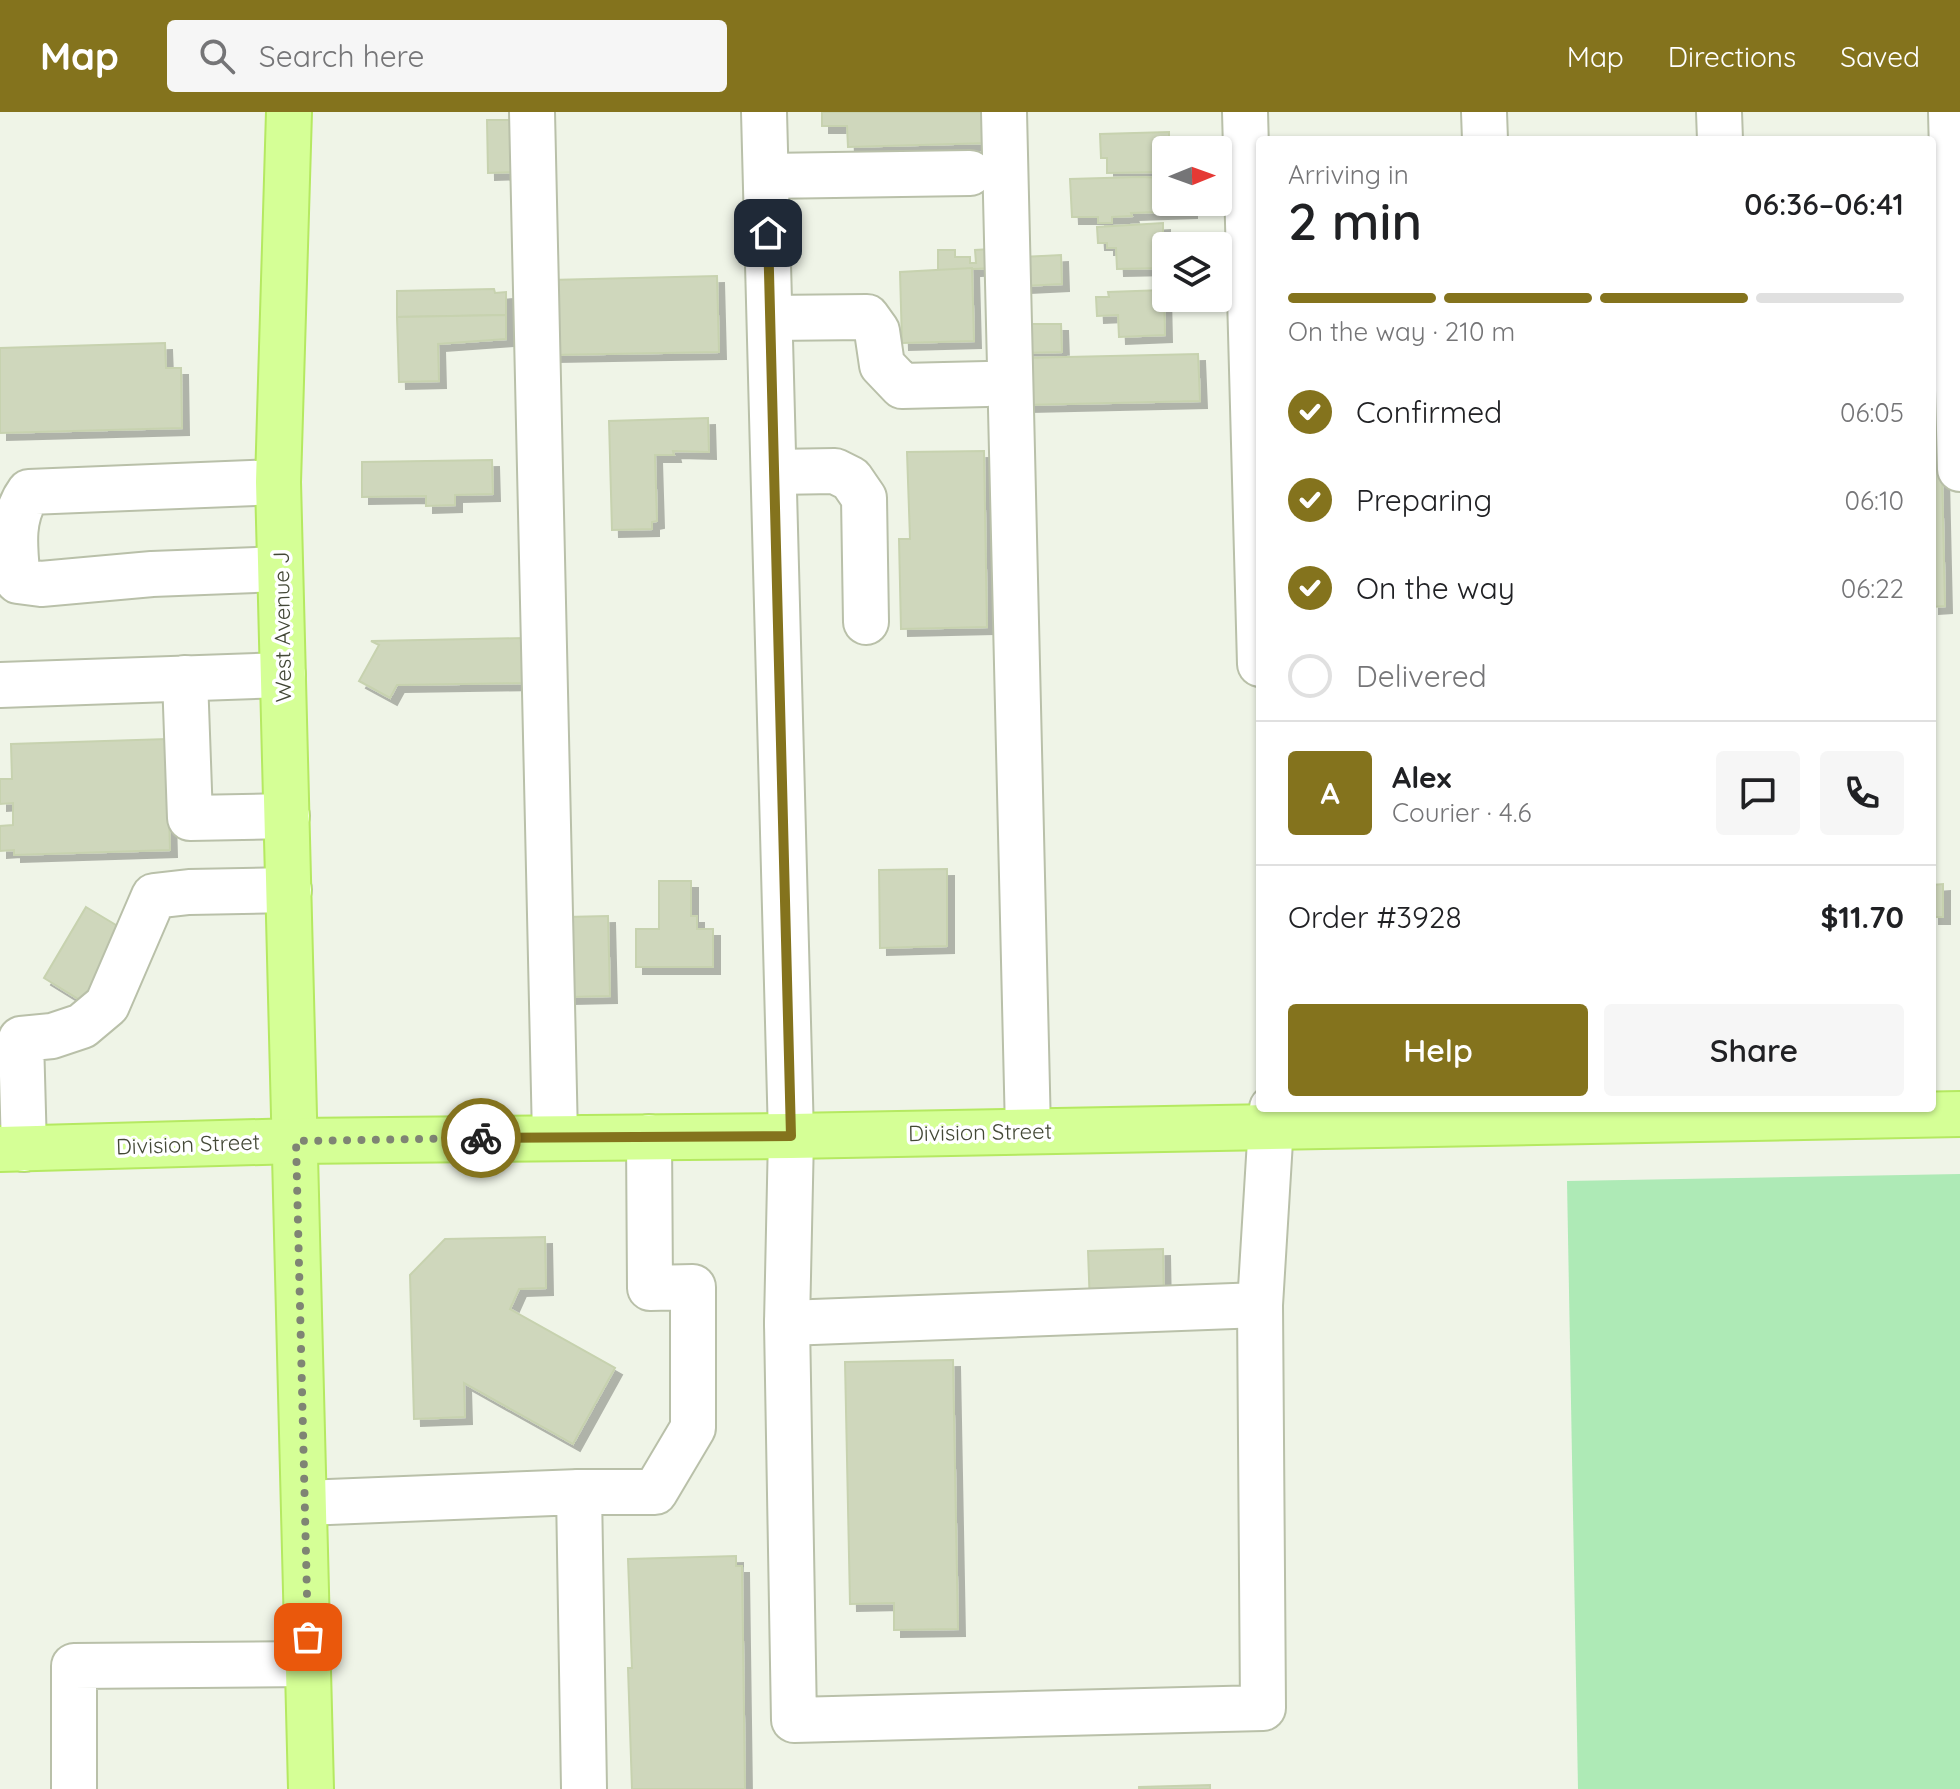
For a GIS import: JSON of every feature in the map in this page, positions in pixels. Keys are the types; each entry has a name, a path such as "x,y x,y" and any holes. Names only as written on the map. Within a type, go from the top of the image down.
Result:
{"main road":[{"name":"West Avenue J","path":"289,112 278,482 311,1789"},
{"name":"Division Street","path":"12,1149 296,1141 1028,1131 1272,1117 1960,1114"}],"street":[{"path":"532,112 555,1137"},
{"path":"764,112 791,1136 787,1323 794,1720 1263,1708 1260,1305 1272,1117"},
{"path":"1004,112 1028,1131"},
{"path":"1245,112 1256,517"},
{"path":"1484,112 1485,136"},
{"path":"1719,112 1720,136"},
{"path":"1951,112 1960,469"},
{"path":"766,176 970,173"},
{"path":"770,318 867,317 877,331 882,365 902,386 987,384"},
{"path":"774,472 835,471 851,479 864,498 866,622"},
{"path":"278,482 29,492 19,506 15,546 18,581 41,584 152,574 280,569"},
{"path":"0,685 283,675"},
{"path":"185,678 190,818 287,816"},
{"path":"12,1149 10,1031 52,1036 82,1026 107,1005 154,896 189,892 289,890"},
{"path":"304,1503 655,1492 693,1428 693,1287 650,1288 649,1137"},
{"path":"787,1323 1260,1305"},
{"path":"579,1492 584,1789"},
{"path":"74,1789 74,1666 309,1664"}],"green space":[{"path":"1960,1174 1960,1789 1578,1789 1567,1181"}],"building":[{"path":"822,112 990,112 990,143 848,147 847,126 822,126"},
{"path":"487,120 519,120 520,172 488,173"},
{"path":"1169,132 1169,136 1152,136 1152,172 1107,173 1107,158 1101,158 1100,134"},
{"path":"1152,177 1152,212 1112,217 1112,223 1098,223 1098,217 1072,217 1070,179"},
{"path":"1163,223 1163,232 1152,232 1152,268 1117,269 1116,248 1107,248 1107,243 1098,243 1097,227"},
{"path":"991,249 992,268 938,271 938,250 955,250 955,257 970,257 970,263 976,263 975,250"},
{"path":"1061,255 1062,284 1024,286 1022,257"},
{"path":"972,268 974,341 902,343 900,272"},
{"path":"717,276 719,352 551,355 550,280"},
{"path":"494,289 495,293 506,292 506,315 397,317 397,291"},
{"path":"1152,290 1152,312 1164,312 1165,335 1119,337 1118,315 1097,316 1096,297 1109,297 1108,292"},
{"path":"506,315 506,339 438,344 439,381 399,382 397,317"},
{"path":"1023,324 1061,324 1062,352 1023,353"},
{"path":"165,343 166,368 181,368 182,428 0,433 0,348"},
{"path":"1198,354 1200,401 1024,405 1023,358"},
{"path":"1936,384 1940,384 1945,606 1936,607"},
{"path":"708,418 709,452 673,451 674,455 655,455 657,521 652,522 652,529 612,530 609,421"},
{"path":"984,451 987,627 901,629 899,539 910,539 907,452"},
{"path":"492,460 493,494 455,495 455,505 426,506 426,496 362,497 362,462"},
{"path":"529,638 530,683 397,685 390,698 359,681 379,645 371,641"},
{"path":"167,739 170,850 14,855 14,850 0,851 0,826 13,825 13,803 0,804 0,779 12,779 11,744"},
{"path":"947,869 947,946 880,948 879,870"},
{"path":"659,881 691,881 691,916 697,916 697,929 713,929 713,967 636,967 636,929 659,929"},
{"path":"1943,884 1943,917 1936,917 1936,885"},
{"path":"86,907 131,934 88,1005 44,978"},
{"path":"608,916 610,996 567,997 565,917"},
{"path":"545,1237 546,1288 519,1289 510,1309 615,1368 573,1444 464,1383 465,1417 414,1419 410,1275 445,1239"},
{"path":"1163,1249 1164,1304 1090,1306 1088,1251"},
{"path":"953,1360 958,1629 894,1630 894,1603 850,1604 845,1362"},
{"path":"736,1556 736,1566 742,1566 745,1789 632,1789 628,1559"},
{"path":"1210,1785 1210,1789 1139,1789 1139,1787"}],"way so far":[{"path":"308,1637 296,1141 481,1138"}],"route":[{"path":"481,1138 791,1136 768,233"}]}
